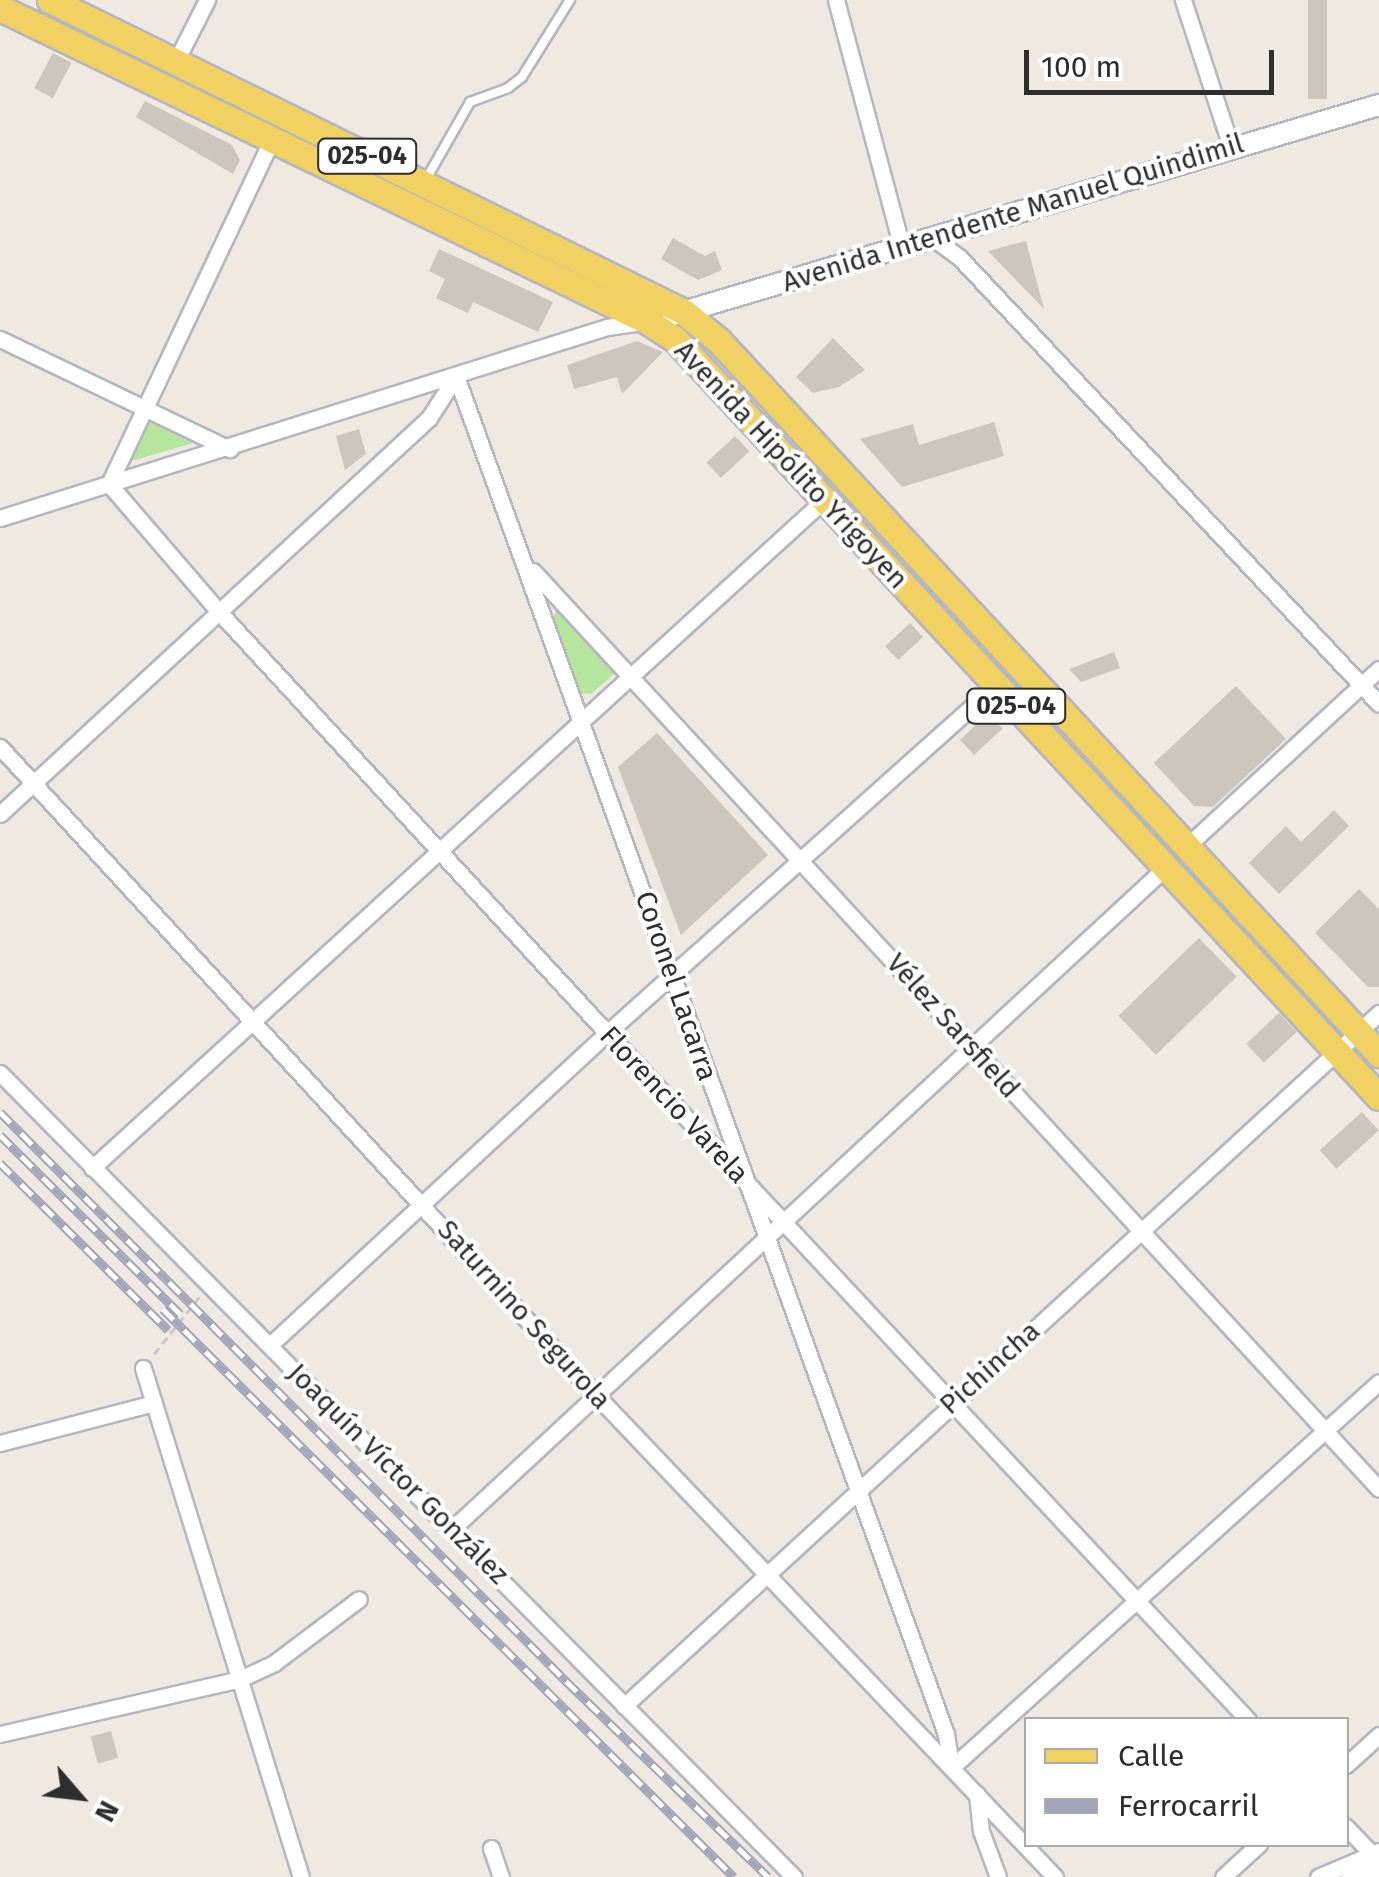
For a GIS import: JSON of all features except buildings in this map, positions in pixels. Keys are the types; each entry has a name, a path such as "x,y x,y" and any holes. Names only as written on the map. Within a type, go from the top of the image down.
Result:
{"main road":[{"name":"Avenida Hipólito Yrigoyen","path":"50,0 684,312 719,341 1379,1054"},
{"name":"Avenida Hipólito Yrigoyen","path":"0,8 647,321 696,358 1379,1098"}],"street":[{"path":"175,63 207,0"},
{"path":"836,0 901,244"},
{"path":"1183,0 1230,148"},
{"name":"Avenida Intendente Manuel Quindimil","path":"647,321 1379,105"},
{"path":"109,484 271,142"},
{"path":"930,236 959,257 1379,704"},
{"path":"0,518 230,449 608,327 647,321"},
{"path":"0,338 230,449"},
{"path":"0,814 222,614 429,418 456,376"},
{"name":"Coronel Lacarra","path":"456,376 946,1734 951,1768"},
{"name":"Florencio Varela","path":"109,484 222,614 607,1033 1245,1717"},
{"path":"92,1168 825,499"},
{"name":"Vélez Sarsfield","path":"527,565 1379,1489"},
{"path":"1188,846 1379,669"},
{"path":"270,1345 607,1033 996,684"},
{"name":"Saturnino Segurola","path":"0,746 595,1394 1024,1844"},
{"path":"452,1529 1166,866"},
{"name":"Pichincha","path":"624,1706 1379,1013"},
{"name":"Joaquín Víctor González","path":"0,1073 794,1877"},
{"path":"144,1368 301,1877"},
{"path":"951,1768 1379,1382"},
{"path":"0,1442 154,1403"},
{"path":"0,1734 240,1679 274,1663 359,1599"},
{"path":"1349,1763 1379,1735"},
{"path":"977,1794 981,1831 998,1877"},
{"path":"1318,1877 1370,1864 1349,1832"},
{"name":"Saturnino Segurola","path":"1027,1847 1055,1877"},
{"path":"1223,1877 1256,1847"},
{"path":"491,1848 500,1877"}],"lane":[{"path":"424,185 470,102 508,88 522,76 570,0"}],"path":[{"path":"144,1368 209,1284"}],"green space":[{"path":"147,419 193,443 125,463"},
{"path":"564,610 615,665 613,675 591,694 581,693 553,618 556,611"}],"railway":[{"path":"0,1112 566,1681 768,1877"},
{"path":"0,1135 180,1314"},
{"path":"0,1163 168,1330"},
{"path":"163,1309 734,1877"}]}
